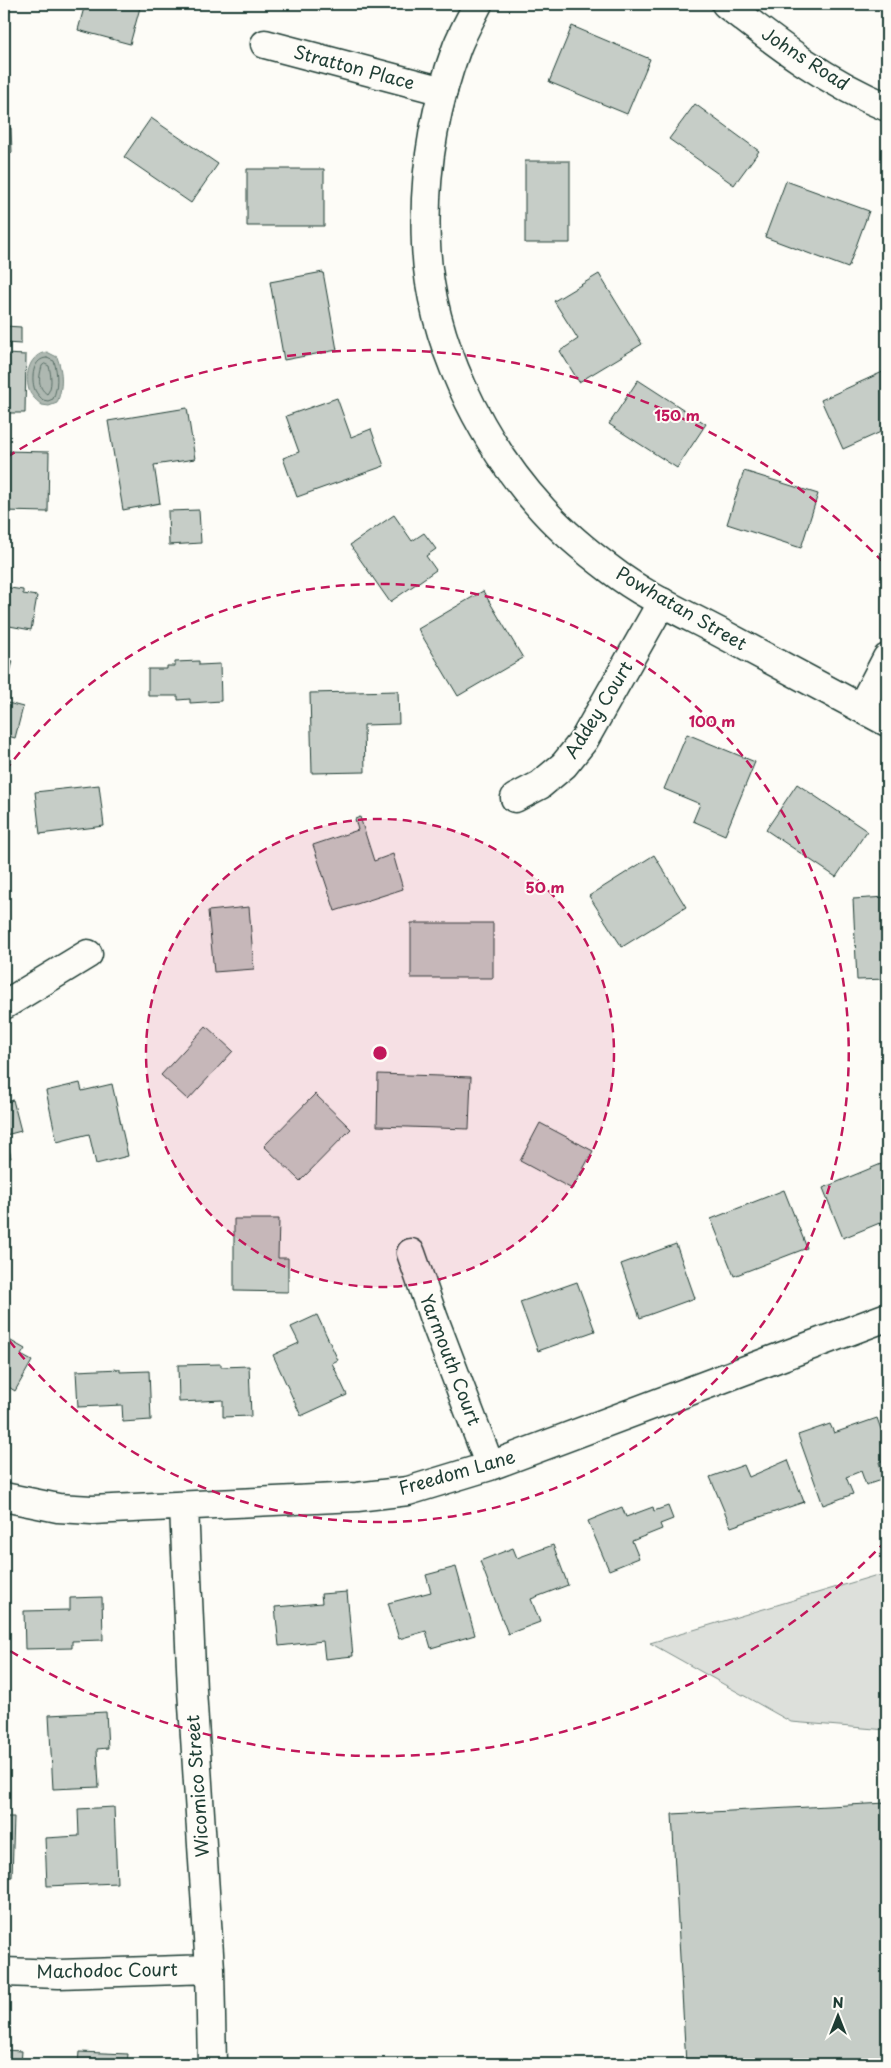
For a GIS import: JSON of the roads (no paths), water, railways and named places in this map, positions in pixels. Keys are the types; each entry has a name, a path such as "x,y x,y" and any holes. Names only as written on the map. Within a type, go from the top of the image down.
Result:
{"street":[{"name":"Powhatan Street","path":"478,4 458,44 442,91 433,132 428,176 426,244 434,299 450,357 473,411 505,463 543,510 571,538 613,572 662,602 887,722"},
{"name":"Johns Road","path":"726,4 785,51 832,80 887,107"},
{"name":"Stratton Place","path":"265,44 442,91"},
{"name":"Addey Court","path":"515,798 540,785 564,765 584,740 662,602"},
{"path":"861,708 887,658"},
{"path":"4,1005 88,954"},
{"name":"Yarmouth Court","path":"411,1253 490,1466"},
{"name":"Freedom Lane","path":"4,1497 58,1508 92,1510 184,1507 357,1497 408,1491 490,1466 887,1317"},
{"name":"Wicomico Street","path":"184,1507 192,1690 210,1969 212,2064"},
{"name":"Machodoc Court","path":"4,1972 59,1974 210,1969"}],"water":[{"path":"47,352 57,357 62,380 57,403 49,406 42,405 33,396 29,390 27,378 30,366 36,357"}]}
